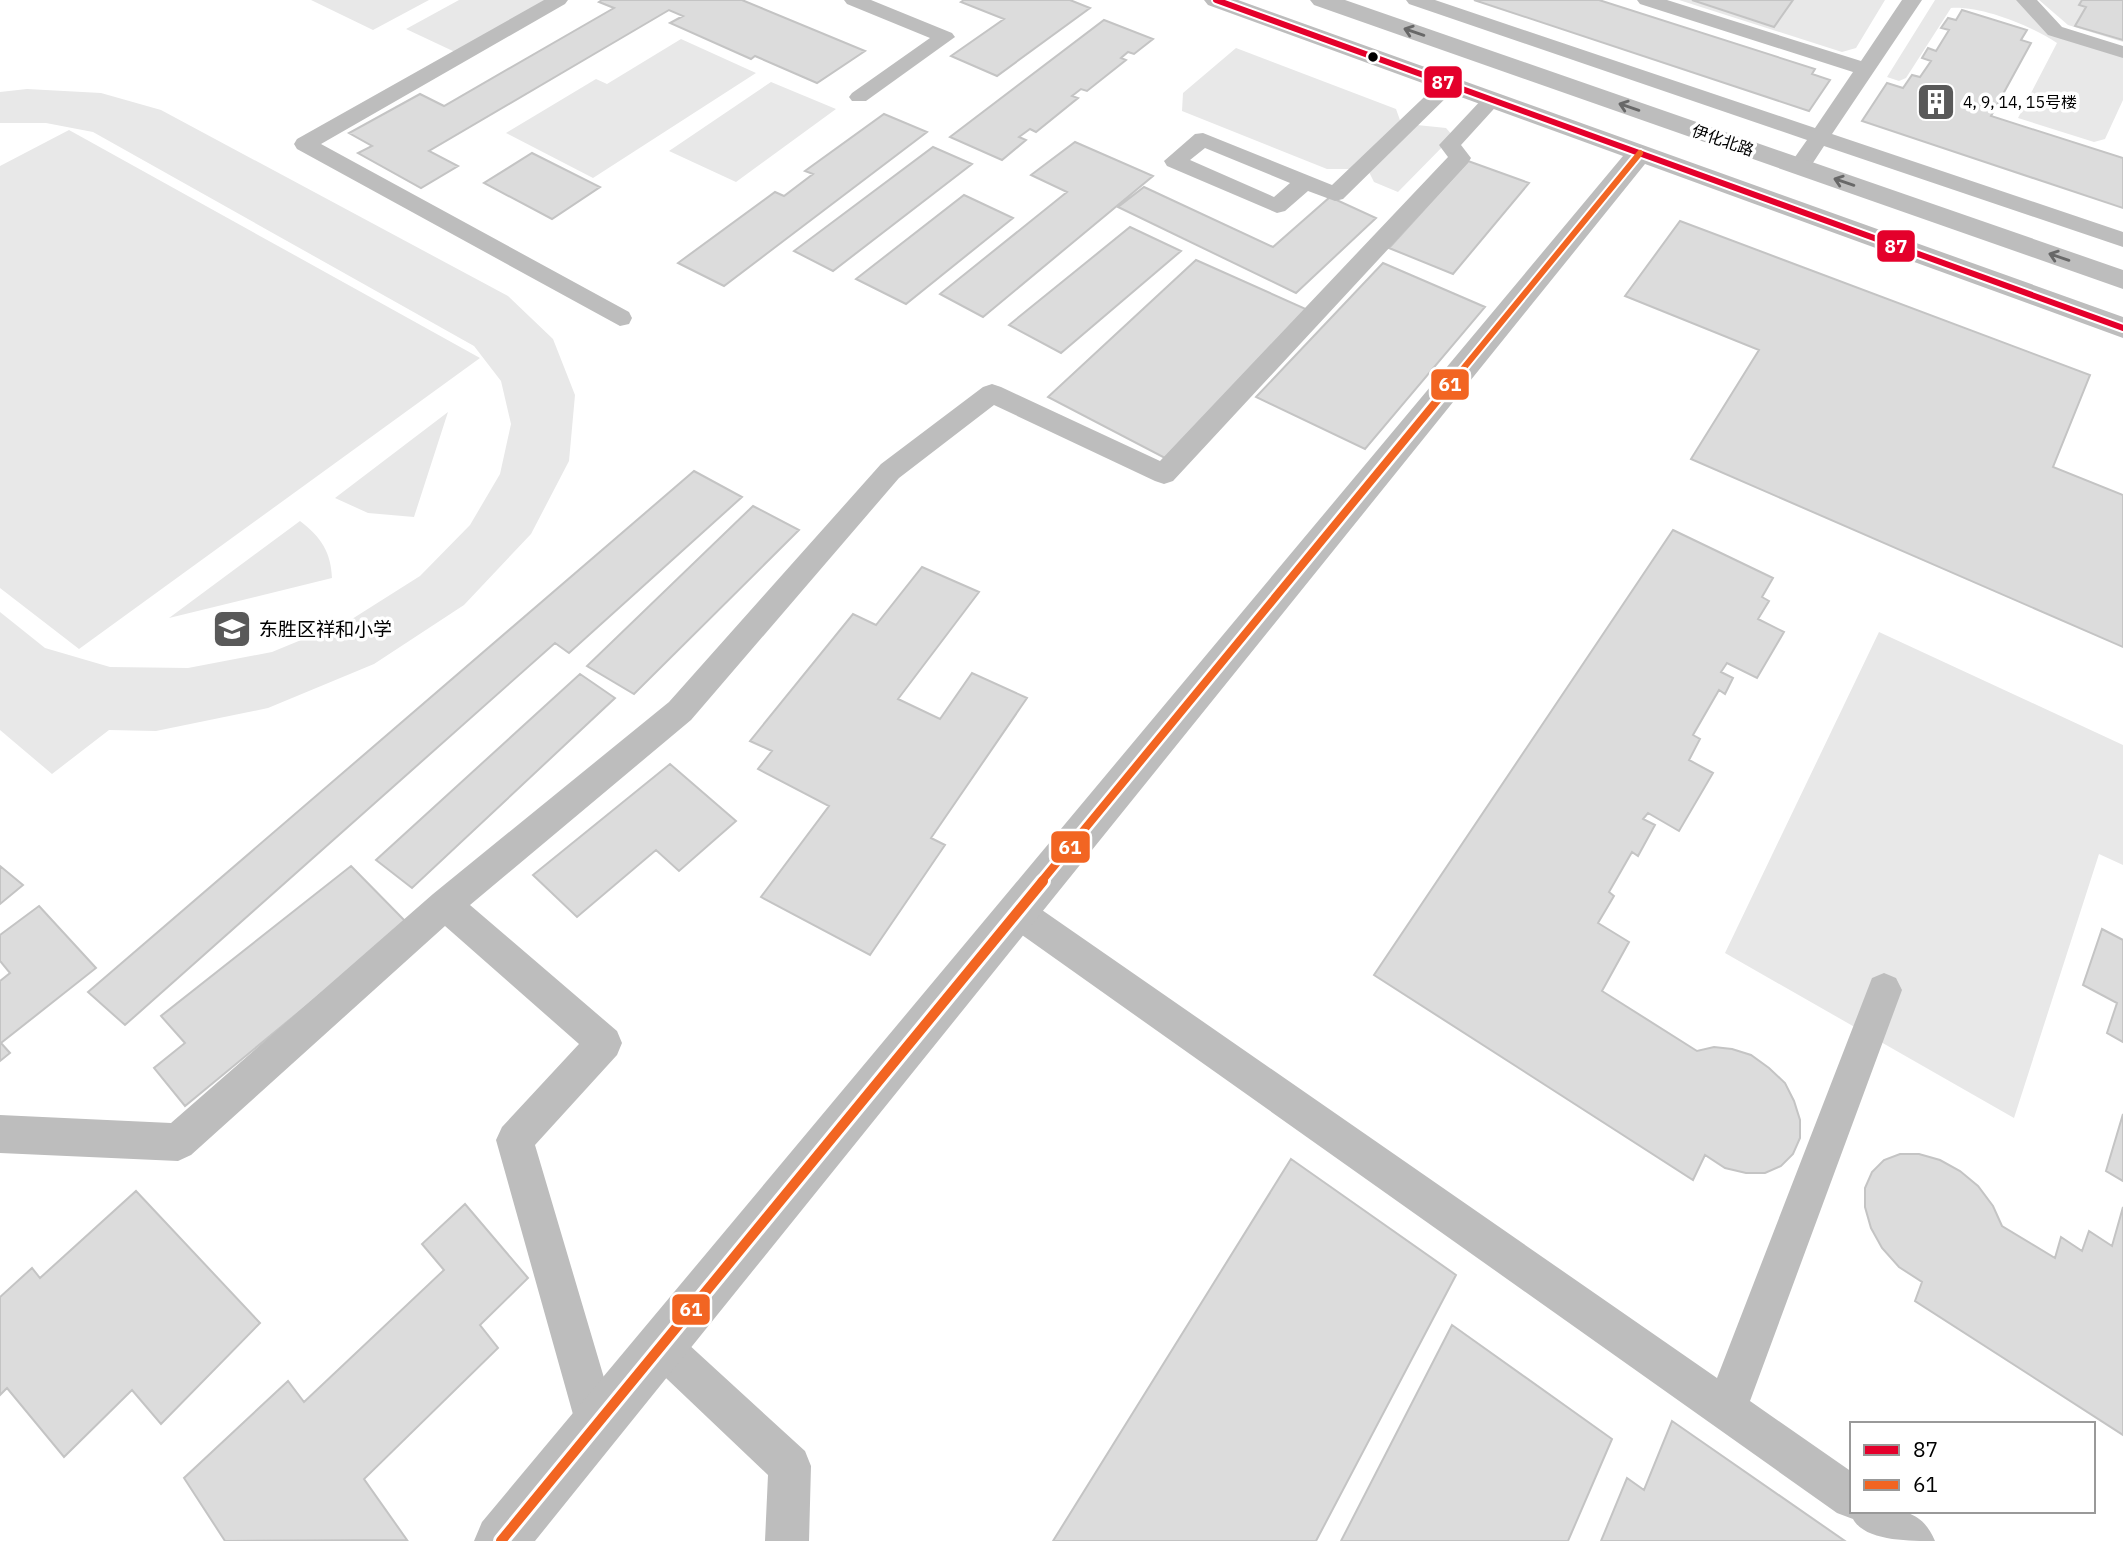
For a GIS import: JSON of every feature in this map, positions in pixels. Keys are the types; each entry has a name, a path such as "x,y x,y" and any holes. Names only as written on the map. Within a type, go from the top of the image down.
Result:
{"street":[{"path":"1216,0 2123,328"},
{"name":"伊化北路","path":"1332,1 2123,280"},
{"path":"501,1541 1640,153"}],"lane":[{"path":"558,0 305,144 620,318"},
{"path":"854,0 946,37 859,97"},
{"path":"1416,0 2123,240"},
{"path":"1647,0 1866,69"},
{"path":"1800,167 1912,0"},
{"path":"2026,0 2055,31 2123,52"},
{"path":"1558,82 1583,57"},
{"path":"1305,182 1278,206 1175,161 1203,139 1335,194 1450,84"},
{"path":"0,1134 178,1142 444,905 680,711 890,471 992,393 1164,474 1460,158 1450,145 1492,100"},
{"path":"444,905 604,1043 515,1140 597,1425"},
{"path":"1017,912 1850,1497"},
{"path":"1726,1409 1884,990"},
{"path":"662,1346 790,1466 787,1541"},
{"path":"1874,1513 1913,1541"}],"shaded area":[{"path":"311,0 429,0 373,30"},
{"path":"459,0 549,0 455,52 406,29"},
{"path":"1679,0 1885,0 1856,48 1842,52"},
{"path":"1935,0 2019,0 2048,32 2123,57 2123,100 2105,139 2094,142 2018,118 2057,43 2021,24 1992,14 1951,8 1906,78 1899,81 1887,77"},
{"path":"2039,0 2123,0 2123,42 2068,25"},
{"path":"681,39 756,73 593,178 506,133 596,79 607,84"},
{"path":"1236,48 1396,109 1401,123 1353,169 1327,169 1182,111 1183,93"},
{"path":"771,82 836,109 736,182 669,151"},
{"path":"27,89 101,93 161,110 508,296 553,339 575,395 569,461 531,534 464,605 374,664 268,708 156,731 109,730 52,774 0,730 0,612 45,648 110,667 188,668 272,652 352,619 420,576 470,525 500,474 511,424 501,381 474,346 93,132 46,123 0,123 0,92"},
{"path":"1417,125 1446,128 1453,136 1398,192 1374,182 1369,172"},
{"path":"69,130 480,358 79,649 0,588 0,166"},
{"path":"448,412 414,517 368,513 335,498"},
{"path":"300,521 324,546 330,560 332,578 169,618"},
{"path":"1879,632 2123,745 2123,865 2099,854 2014,1118 1725,953"}],"building":[{"path":"742,0 865,51 817,83 755,56 751,59 670,23 683,16 669,10 429,151 458,166 421,188 358,153 372,146 349,133 420,94 444,106 614,8 599,2"},
{"path":"1070,0 1090,8 997,76 951,56 1004,19 961,2"},
{"path":"1474,0 1599,0 1815,69 1812,74 1830,80 1809,111"},
{"path":"1692,0 1793,0 1774,27"},
{"path":"2082,0 2123,0 2123,40 2075,26 2086,7 2079,5"},
{"name":"4, 9, 14, 15号楼","path":"1962,10 2027,30 2021,40 2031,43 1991,116 2123,158 2123,208 1862,121 1887,83 1903,88 1912,75 1920,77 1931,61 1922,58 1928,48 1936,51 1949,30 1941,28 1948,18 1956,20"},
{"path":"1104,20 1153,39 1134,54 1128,52 1121,58 1126,60 1087,91 1081,89 1072,96 1078,98 1036,132 1030,129 1019,137 1026,140 1002,160 950,137"},
{"path":"884,114 927,132 724,286 678,263 775,192 784,196 813,174 805,171"},
{"path":"1075,142 1153,176 983,317 940,294 1067,192 1031,175"},
{"path":"933,147 972,164 833,271 794,251"},
{"path":"532,153 600,187 552,219 484,183"},
{"path":"1468,161 1529,183 1453,274 1389,248"},
{"path":"1144,187 1273,247 1330,197 1376,218 1296,293 1118,207"},
{"path":"964,195 1013,218 906,304 856,279"},
{"path":"1680,221 2090,375 2053,467 2123,495 2123,647 1691,459 1759,350 1625,296"},
{"path":"1130,227 1181,251 1061,353 1009,325"},
{"path":"1196,260 1308,310 1165,458 1048,397"},
{"path":"1383,263 1485,307 1365,449 1256,397"},
{"path":"694,471 742,497 569,653 555,643 125,1025 88,992"},
{"path":"753,506 799,530 634,694 587,666"},
{"path":"1673,530 1773,578 1762,597 1769,601 1758,619 1784,632 1757,678 1727,663 1721,672 1733,678 1725,694 1719,690 1693,735 1700,739 1689,760 1713,773 1679,831 1648,813 1643,819 1655,825 1638,856 1632,852 1609,892 1614,896 1598,923 1629,942 1602,991 1697,1051 1714,1047 1751,1055 1785,1083 1800,1120 1800,1138 1793,1154 1781,1166 1765,1173 1746,1173 1725,1168 1705,1155 1693,1180 1374,975"},
{"path":"922,567 979,592 898,699 940,719 972,673 1027,698 931,838 945,845 870,955 761,897 829,806 758,769 772,751 750,741 853,614 876,625"},
{"path":"580,674 615,698 412,888 376,860"},
{"path":"670,764 736,821 679,871 656,850 577,917 533,875"},
{"path":"0,866 23,885 0,904"},
{"path":"351,866 407,923 185,1106 154,1068 185,1043 161,1016"},
{"path":"39,906 96,968 1,1043 10,1053 0,1061 0,981 10,973 0,961 0,935"},
{"path":"2102,929 2123,940 2123,1042 2107,1033 2117,1003 2083,985"},
{"path":"2123,1114 2123,1181 2106,1171"},
{"path":"1900,1154 1919,1154 1940,1160 1960,1171 1978,1186 1993,1206 2002,1226 2055,1258 2061,1237 2082,1251 2089,1231 2112,1246 2123,1207 2123,1435 1915,1301 1922,1282 1899,1267 1882,1248 1871,1228 1865,1207 1865,1188 1872,1172 1884,1160"},
{"path":"1291,1159 1456,1275 1316,1541 1053,1541"},
{"path":"136,1191 260,1323 161,1424 132,1390 64,1457 7,1388 0,1395 0,1297 32,1268 40,1278"},
{"path":"465,1204 528,1278 480,1325 498,1348 364,1479 407,1540 225,1541 184,1478 288,1381 304,1402 444,1270 422,1244"},
{"path":"1452,1325 1612,1439 1568,1541 1341,1541"},
{"path":"1672,1421 1845,1541 1601,1541 1627,1478 1644,1490"}],"transit line":[{"name":"87","path":"1216,0 2123,328"},
{"name":"61","path":"501,1541 1640,153"}],"place":[{"name":"4, 9, 14, 15号楼","path":"1936,102"},
{"name":"东胜区祥和小学","path":"232,629"}]}
